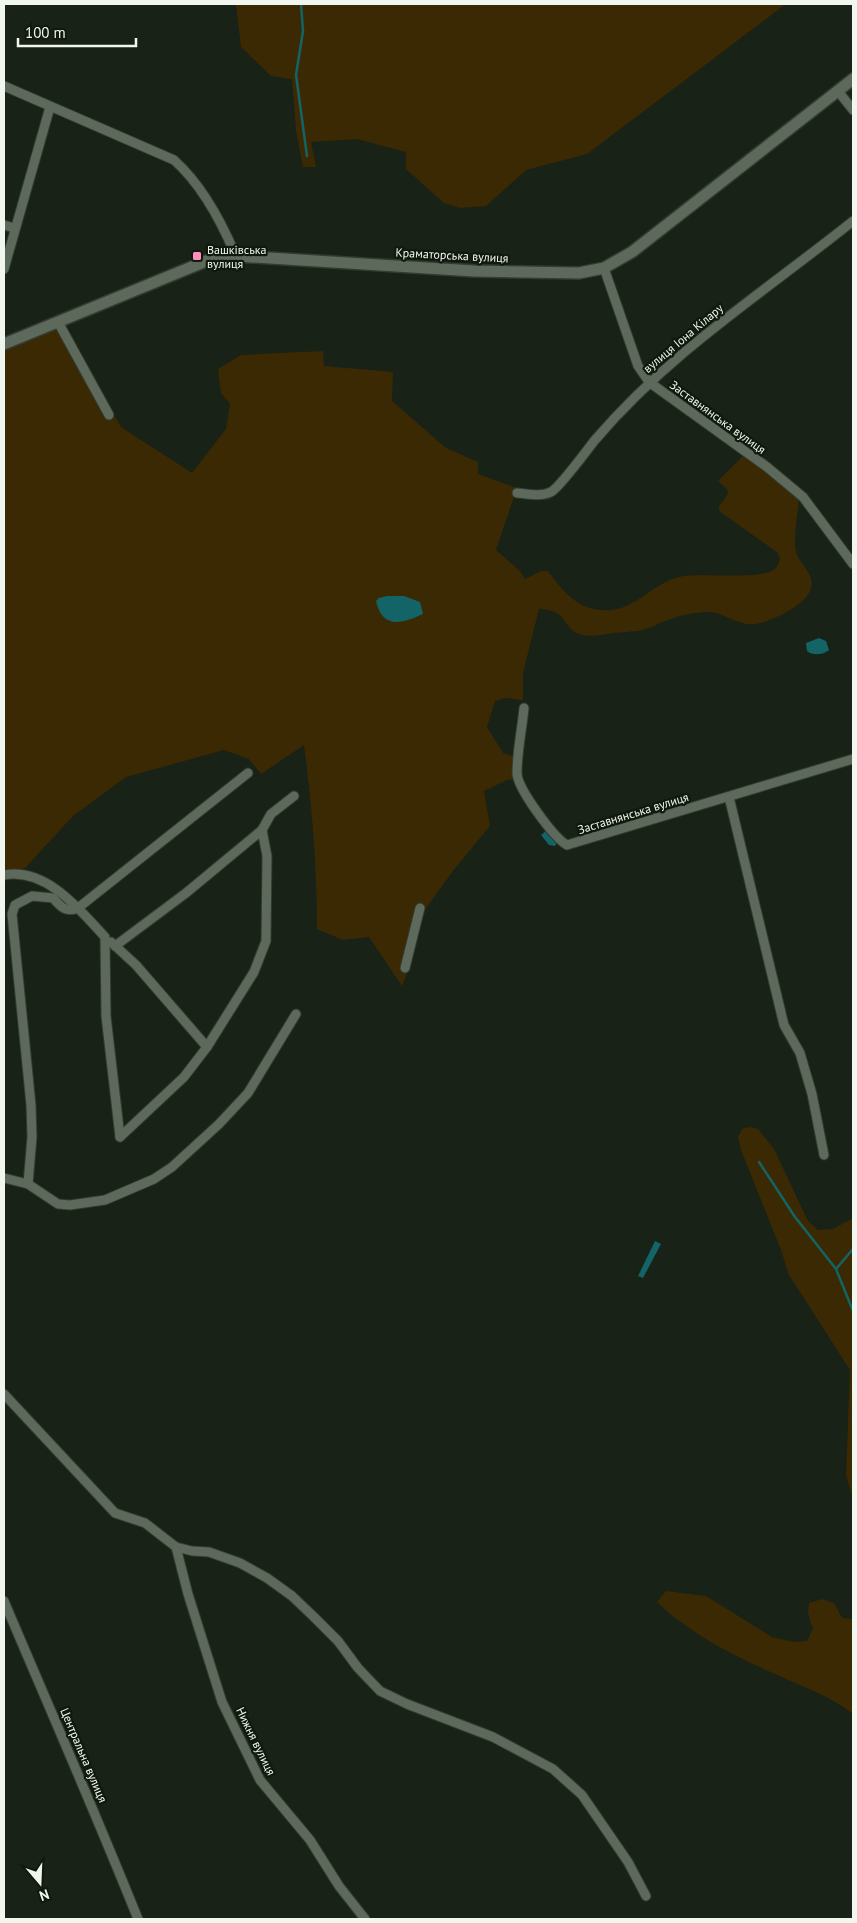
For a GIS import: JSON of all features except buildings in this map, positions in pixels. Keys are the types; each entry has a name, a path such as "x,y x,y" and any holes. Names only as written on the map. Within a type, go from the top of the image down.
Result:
{"street":[{"name":"Краматорська вулиця","path":"4,344 221,254 474,271 580,273 604,268 632,252 853,79"},
{"path":"4,86 174,160 190,174 227,235 235,254"},
{"path":"838,91 853,110"},
{"path":"4,269 14,228 50,107"},
{"name":"вулиця Іона Кілару","path":"518,494 541,495 553,491 599,436 649,382 684,350 853,221"},
{"path":"4,225 14,228"},
{"name":"Заставнянська вулиця","path":"604,268 638,366 649,382 767,467 803,497 853,564"},
{"path":"58,322 109,415"},
{"name":"Заставнянська вулиця","path":"524,708 517,775 550,829 560,841 568,845 853,759"},
{"path":"28,1184 32,1137 31,1105 12,914 15,905 32,896 53,898 64,909 72,911 78,908 248,773"},
{"path":"115,946 186,893 262,830 271,814 294,796"},
{"path":"729,797 784,1025 800,1053 812,1094 824,1156"},
{"path":"105,937 106,1016 120,1137 184,1078 207,1047 254,972 266,941 267,856 262,830"},
{"path":"4,875 24,874 44,883 78,908 105,937 136,965 207,1047"},
{"path":"405,968 420,908"},
{"path":"4,1178 28,1184 58,1204 70,1205 105,1200 154,1179 172,1167 219,1124 248,1093 296,1014"},
{"path":"4,1394 115,1513 145,1523 176,1547 192,1551 209,1552 240,1563 292,1596 338,1641 363,1674 380,1691 407,1704 493,1737 553,1769 582,1795 628,1862 646,1896"},
{"name":"Нижня вулиця","path":"176,1547 188,1594 222,1702 260,1780 310,1840 339,1886 365,1919"},
{"name":"Центральна вулиця","path":"4,1602 72,1764 90,1799 138,1919"}],"shaded area":[{"path":"236,4 786,4 587,154 526,170 486,206 460,208 444,203 406,169 406,152 357,139 311,142 316,167 303,167 296,131 292,79 271,76 241,47"},
{"path":"58,321 121,427 192,473 226,429 230,404 221,393 218,369 241,355 323,351 324,366 393,372 392,401 446,448 478,462 478,474 517,488 496,550 520,571 525,579 541,571 548,571 570,597 592,609 613,610 624,607 663,584 684,576 746,575 768,572 775,569 780,559 778,553 719,511 719,506 728,494 727,489 718,481 744,455 799,498 795,535 796,550 799,559 810,575 811,589 808,595 795,607 762,623 742,623 717,613 704,612 679,616 638,631 595,636 582,635 575,632 557,613 539,609 523,673 523,700 505,698 495,701 487,727 503,753 521,758 520,779 507,780 484,791 490,826 452,872 422,914 410,966 402,986 369,937 343,940 317,929 314,837 304,745 261,774 249,759 224,750 126,777 73,816 25,868 4,873 4,342"},
{"path":"749,1127 758,1129 774,1149 808,1221 818,1230 833,1229 853,1218 853,1498 846,1475 850,1370 789,1275 741,1150 738,1137 742,1129"},
{"path":"666,1591 706,1596 772,1637 793,1642 807,1641 813,1629 808,1613 809,1603 822,1599 834,1603 842,1618 851,1619 853,1616 853,1714 825,1697 744,1660 698,1634 657,1602"}],"water":[{"path":"387,596 404,596 420,602 423,614 400,622 388,620 379,610 376,601"},
{"path":"819,638 826,641 829,650 818,654 812,654 807,651 806,643"},
{"path":"546,831 557,842 555,846 549,845 541,835"},
{"path":"655,1241 661,1244 643,1278 638,1276"}],"waterway":[{"path":"301,4 303,31 296,75 307,156"},
{"path":"759,1162 795,1217 836,1269 853,1311"},
{"path":"836,1269 853,1249"}],"place":[{"name":"Вашківська вулиця","path":"197,256"}]}
